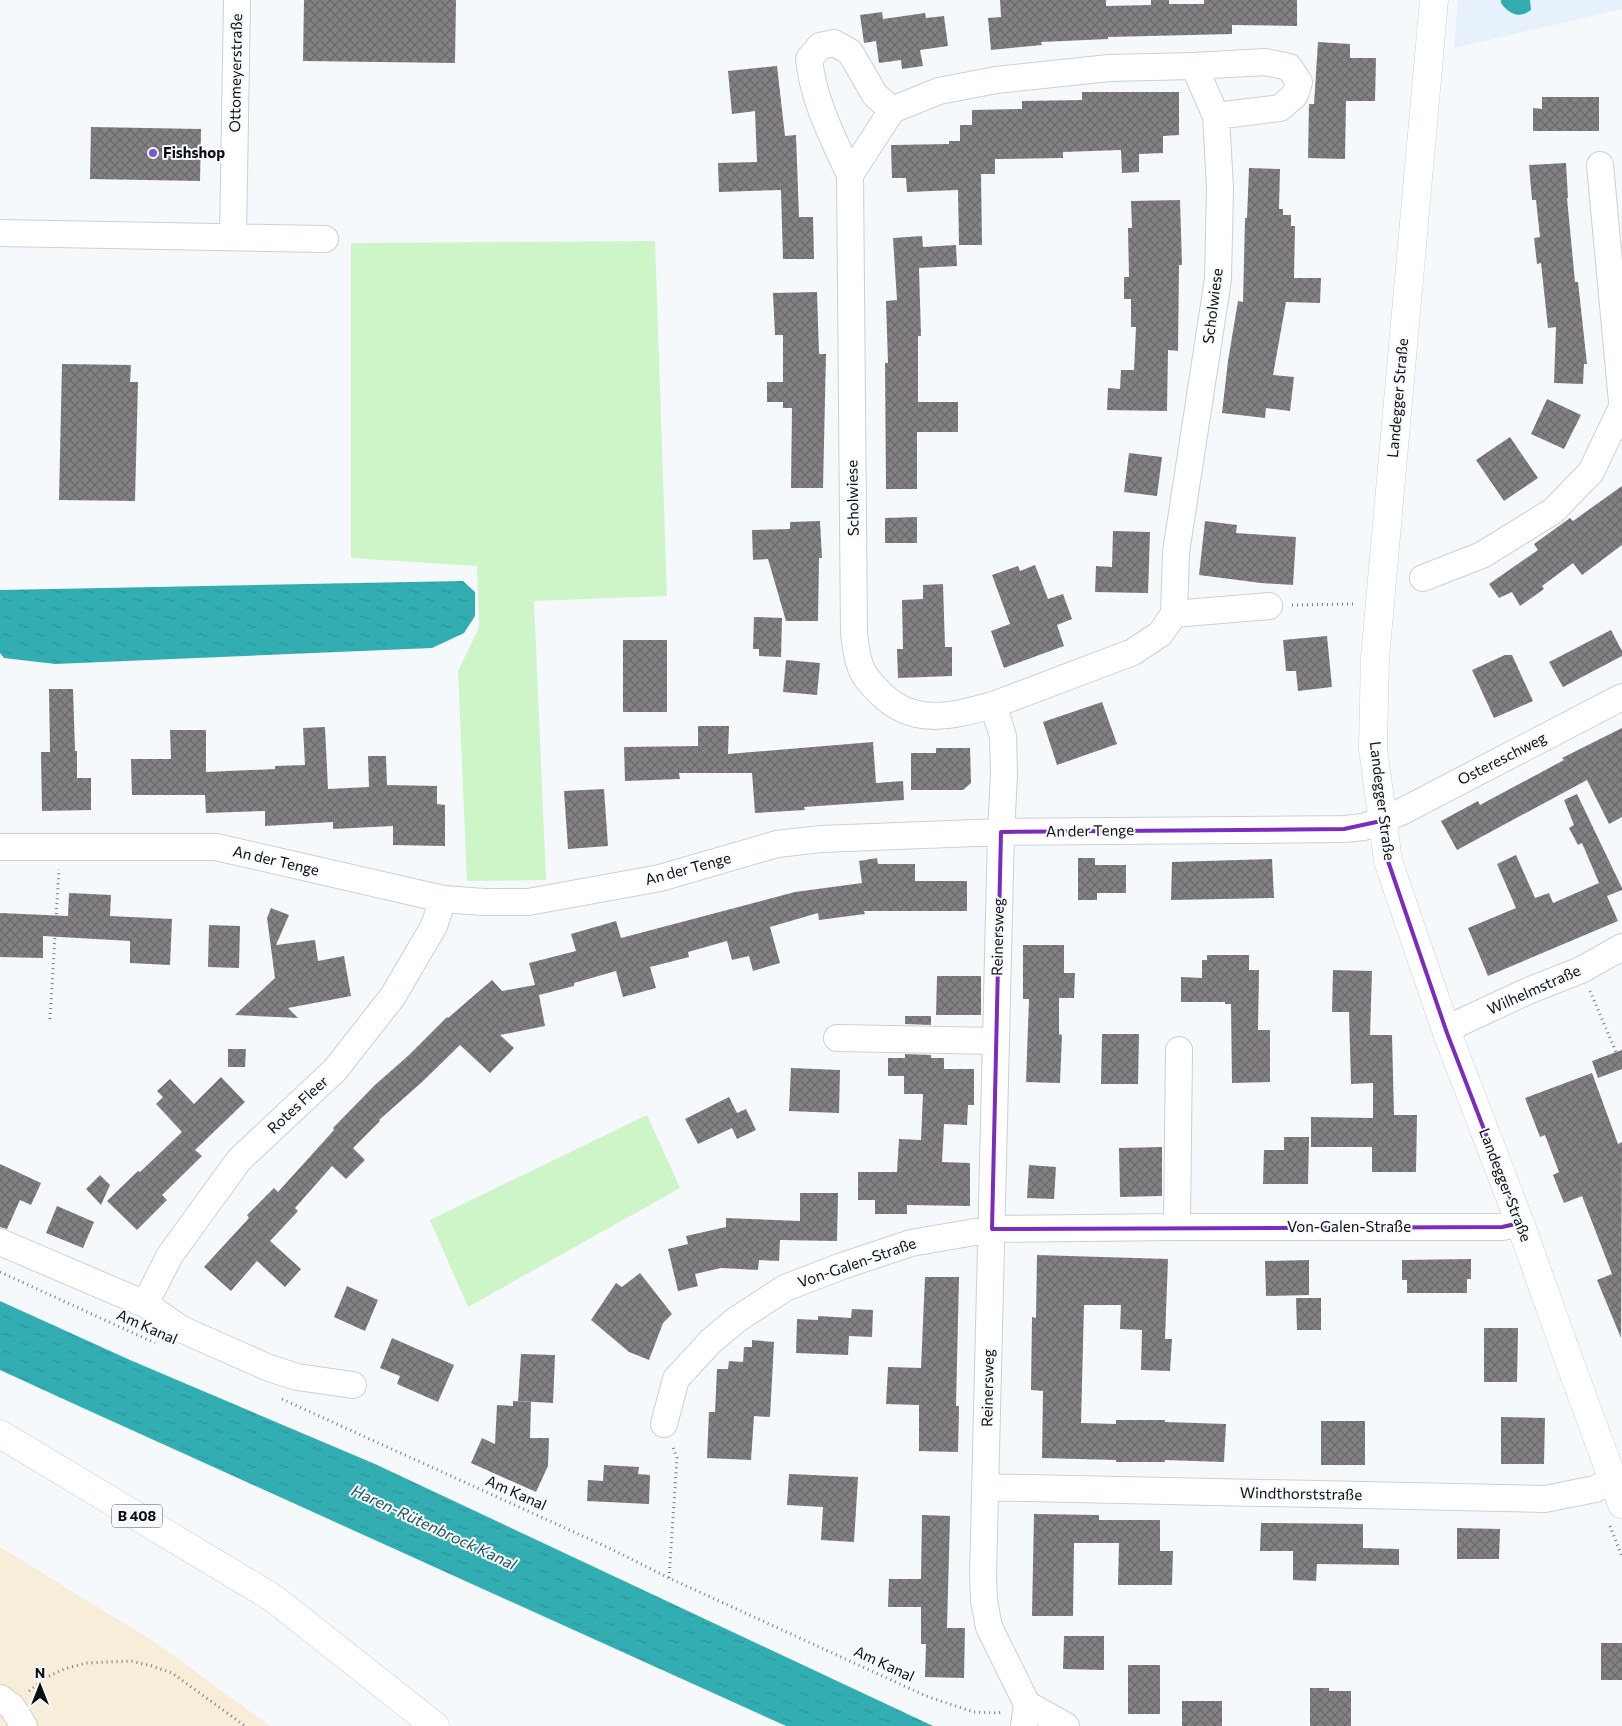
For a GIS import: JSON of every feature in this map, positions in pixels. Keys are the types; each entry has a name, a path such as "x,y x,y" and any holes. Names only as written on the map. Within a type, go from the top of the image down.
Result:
{"main road":[{"name":"Landegger Straße","path":"1434,0 1375,658 1373,748 1381,821 1388,860 1447,1033 1520,1223 1618,1492"},
{"name":"B 408","path":"0,1434 273,1598 435,1726"}],"street":[{"name":"Ottomeyerstraße","path":"233,236 237,0"},
{"name":"Scholwiese","path":"892,110 875,95 850,52 834,43 820,46 809,59 810,73 825,121 850,175 854,634 859,665 870,683 888,701 917,716 952,716 993,705 1133,652 1160,634 1174,614 1176,552 1218,279 1220,188 1216,116 1194,66"},
{"path":"850,175 892,110 939,91 996,80 1109,68 1265,62 1289,67 1298,82 1295,95 1280,108 1216,116"},
{"path":"1600,165 1622,402"},
{"path":"0,233 324,239"},
{"path":"1423,578 1482,555 1553,511 1591,472 1622,407"},
{"path":"1174,614 1269,606"},
{"name":"Ostereschweg","path":"1381,821 1622,697"},
{"path":"993,705 1002,736 1004,775 1000,832"},
{"name":"An der Tenge","path":"0,847 216,847 442,899 484,902 528,902 660,878 777,844 821,839 1000,832 1344,829 1364,827 1381,821"},
{"name":"Reinersweg","path":"1000,832 984,1601 989,1627 1025,1715"},
{"name":"Rotes Fleer","path":"145,1304 170,1255 239,1160 335,1070 393,996 434,926 442,899"},
{"name":"Wilhelmstraße","path":"1447,1033 1459,1023 1528,991 1581,970 1622,947"},
{"path":"837,1038 995,1041"},
{"path":"1177,1227 1179,1050"},
{"name":"Von-Galen-Straße","path":"664,1424 676,1379 710,1342 736,1320 785,1288 842,1266 911,1243 992,1229 1502,1227 1520,1223"},
{"path":"0,1242 145,1304 181,1329 269,1368 297,1377 353,1385"},
{"name":"Windthorststraße","path":"986,1487 1545,1499 1595,1489 1618,1492"},
{"path":"1025,1715 1066,1726"}],"path":[{"path":"1269,606 1362,604"},
{"path":"50,1018 60,846"},
{"path":"1581,970 1622,1066"},
{"name":"Am Kanal","path":"0,1272 159,1344"},
{"name":"Am Kanal","path":"276,1397 609,1548 669,1578 926,1696 974,1712 1025,1715"},
{"path":"664,1424 677,1458 669,1578"},
{"path":"12,1710 47,1677 64,1669 86,1663 131,1661 152,1666 172,1674 245,1726"}],"highlighted area":[{"path":"1381,821 1388,861 1447,1033 1520,1223 1502,1227 992,1229 1001,832 1344,829"}],"shaded area":[{"path":"1458,0 1622,0 1622,9 1454,48"},
{"path":"0,1547 156,1643 270,1726 0,1726"}],"green space":[{"path":"655,241 667,596 534,601 546,880 467,881 458,671 479,628 477,566 351,558 351,243"},
{"path":"647,1115 680,1188 468,1307 430,1220"}],"water":[{"path":"1501,0 1530,0 1531,10 1527,13 1514,14 1504,7"},
{"path":"463,581 475,592 475,616 464,633 432,648 55,664 4,658 0,653 0,590"},
{"name":"Haren-Rütenbrock Kanal","path":"0,1301 130,1360 375,1464 933,1726 786,1726 83,1408 0,1370"}],"building":[{"path":"304,0 456,0 455,63 303,61"},
{"path":"1000,0 1106,0 1106,6 1151,5 1151,0 1169,0 1169,4 1204,4 1204,0 1297,0 1297,26 1232,25 1232,34 1108,37 1108,39 1041,42 1042,45 991,50 988,18 1001,17"},
{"path":"882,12 883,19 925,13 926,18 944,16 948,46 920,50 923,66 902,69 901,60 879,63 876,41 864,43 860,15"},
{"path":"1318,42 1350,44 1350,58 1376,58 1375,101 1346,101 1345,159 1308,158 1309,104 1314,104"},
{"path":"777,66 785,136 796,135 799,217 813,217 814,259 783,259 781,190 719,192 718,163 757,162 755,111 732,114 728,71"},
{"path":"1082,92 1179,92 1179,135 1163,136 1163,153 1139,154 1139,172 1122,173 1121,150 1063,152 1063,158 995,159 995,174 981,174 982,245 959,245 958,190 907,192 906,178 892,178 891,145 949,144 949,141 960,141 960,125 972,125 972,110 1022,109 1022,101 1082,100"},
{"path":"1542,97 1599,97 1599,131 1533,131 1533,108 1542,109"},
{"path":"91,127 201,129 200,181 90,179"},
{"path":"1566,163 1567,198 1575,282 1578,282 1587,364 1584,364 1583,384 1554,383 1556,327 1548,328 1541,263 1537,264 1534,238 1540,237 1536,200 1532,200 1529,165"},
{"path":"1249,168 1280,169 1279,209 1283,209 1283,215 1291,215 1291,226 1295,226 1294,278 1321,278 1320,303 1286,302 1273,375 1294,377 1290,411 1266,408 1265,418 1222,413 1238,301 1243,302 1245,218 1247,218"},
{"path":"1180,200 1182,265 1179,265 1178,351 1168,350 1167,411 1107,410 1108,388 1120,389 1121,370 1134,370 1136,327 1131,327 1131,299 1124,299 1124,277 1129,277 1128,228 1132,228 1131,201"},
{"path":"922,236 923,247 956,245 957,266 919,268 921,336 918,336 918,402 958,402 958,432 917,432 917,489 886,489 885,363 888,363 886,301 897,300 893,238"},
{"path":"817,292 819,354 826,354 823,488 791,488 792,408 783,408 783,402 767,402 767,382 783,382 783,335 775,335 773,293"},
{"path":"62,364 131,365 130,382 138,382 135,501 59,500"},
{"path":"1547,399 1581,415 1564,449 1531,434"},
{"path":"1510,437 1538,478 1504,501 1476,460"},
{"path":"1129,453 1162,457 1157,496 1124,492"},
{"path":"1622,486 1622,545 1582,575 1573,563 1542,586 1544,589 1520,606 1512,592 1499,598 1489,584 1538,550 1534,544 1570,518 1573,521"},
{"path":"917,517 917,543 885,543 885,518"},
{"path":"820,521 822,558 819,558 818,621 786,621 768,559 753,560 752,530 790,529 790,522"},
{"path":"1205,521 1237,525 1236,533 1296,537 1293,585 1199,575"},
{"path":"1113,531 1150,532 1148,593 1095,592 1096,566 1112,567"},
{"path":"1035,565 1048,599 1063,594 1072,619 1057,625 1064,646 1004,668 991,631 1010,624 992,575 1018,566 1020,571"},
{"path":"943,584 945,647 952,647 952,676 898,678 897,649 903,649 902,600 923,599 923,585"},
{"path":"754,617 782,618 781,657 759,656 759,649 753,649"},
{"path":"1611,630 1622,651 1622,656 1563,687 1549,662"},
{"path":"1327,636 1332,687 1298,691 1296,671 1286,671 1283,640"},
{"path":"623,640 667,640 667,712 623,712"},
{"path":"1505,655 1512,655 1533,701 1494,718 1472,670"},
{"path":"786,660 820,663 817,695 783,692"},
{"path":"49,689 73,689 77,778 91,778 91,810 42,811 41,752 50,752"},
{"path":"1102,702 1117,744 1057,765 1043,722"},
{"path":"698,726 729,726 728,754 873,742 876,783 903,781 904,800 804,807 805,810 755,813 752,773 679,773 680,779 625,781 624,747 698,746"},
{"path":"325,727 328,789 369,787 368,756 386,756 387,785 437,786 437,804 445,805 445,846 393,845 393,826 333,829 333,822 265,826 265,811 206,813 205,795 132,795 131,759 171,759 170,730 206,730 206,772 275,769 275,766 305,765 303,728"},
{"path":"1622,728 1622,817 1609,824 1587,780 1457,850 1441,821 1478,801 1480,805 1564,760 1562,758"},
{"path":"936,748 970,748 971,783 963,790 911,790 911,753 936,753"},
{"path":"604,789 608,846 568,849 564,791"},
{"path":"1577,794 1622,888 1622,890 1607,896 1618,921 1488,976 1468,928 1516,908 1497,864 1516,855 1535,898 1549,893 1553,903 1599,883 1582,843 1578,845 1569,828 1574,825 1564,800"},
{"path":"877,858 878,864 915,864 915,881 967,881 967,911 864,911 865,914 819,920 818,913 770,927 780,963 753,971 749,956 732,960 727,941 688,952 689,957 650,967 656,988 623,997 616,971 574,983 574,986 539,995 545,1026 500,1035 514,1048 490,1073 460,1045 379,1120 353,1148 365,1160 346,1179 332,1166 295,1208 298,1211 270,1241 301,1269 285,1287 257,1261 231,1291 204,1267 249,1218 247,1215 274,1188 278,1192 334,1130 333,1128 375,1085 409,1055 447,1017 492,980 502,991 535,985 529,963 576,951 571,934 616,921 621,938 795,892 862,883 859,861"},
{"path":"1078,858 1095,858 1095,865 1126,865 1126,893 1097,893 1097,900 1078,900"},
{"path":"1272,859 1274,898 1171,900 1172,862"},
{"path":"69,893 111,895 110,916 172,919 170,965 130,963 130,941 43,936 43,958 0,957 0,913 68,916"},
{"path":"271,908 289,915 276,945 315,940 318,961 344,956 351,996 288,1008 298,1018 235,1015 275,978 267,918"},
{"path":"209,925 240,926 239,968 208,967"},
{"path":"1023,945 1064,945 1064,973 1075,973 1074,998 1059,998 1059,1034 1062,1035 1060,1083 1026,1082 1029,999 1023,999"},
{"path":"1207,955 1249,955 1249,970 1259,970 1258,1030 1270,1030 1270,1082 1232,1083 1231,1004 1225,1004 1225,1002 1181,1002 1181,977 1202,978 1202,960 1207,960"},
{"path":"1333,970 1372,971 1370,1035 1392,1035 1394,1115 1417,1115 1416,1172 1372,1172 1372,1147 1311,1147 1311,1117 1373,1118 1373,1083 1351,1084 1349,1012 1332,1012"},
{"path":"937,976 981,976 981,1015 936,1015"},
{"path":"905,1016 931,1016 931,1025 905,1024"},
{"path":"1102,1034 1139,1034 1138,1084 1101,1084"},
{"path":"228,1049 246,1049 245,1067 228,1067"},
{"path":"1622,1050 1622,1069 1598,1078 1592,1061"},
{"path":"905,1054 931,1055 931,1058 944,1058 944,1069 974,1069 974,1105 968,1105 967,1125 944,1124 942,1162 970,1163 970,1206 907,1205 907,1214 875,1214 875,1200 858,1200 858,1172 897,1172 899,1139 921,1140 923,1094 904,1094 904,1076 888,1076 888,1058 905,1058"},
{"path":"791,1068 840,1070 839,1113 789,1111"},
{"path":"1592,1073 1618,1144 1622,1142 1621,1338 1597,1280 1612,1274 1582,1196 1564,1203 1553,1175 1559,1172 1545,1135 1540,1137 1525,1098"},
{"path":"221,1077 245,1102 195,1150 202,1156 162,1195 167,1200 137,1230 107,1201 182,1132 156,1104 163,1097 157,1091 170,1079 194,1104"},
{"path":"729,1097 737,1113 746,1109 756,1130 737,1139 732,1128 698,1144 685,1119"},
{"path":"1284,1137 1309,1137 1308,1184 1263,1184 1264,1150 1284,1150"},
{"path":"1162,1147 1162,1196 1120,1197 1119,1148"},
{"path":"0,1164 41,1183 31,1205 20,1200 7,1229 0,1227"},
{"path":"1029,1165 1056,1167 1054,1199 1027,1198"},
{"path":"100,1175 110,1185 101,1205 86,1189"},
{"path":"800,1193 838,1193 837,1241 780,1240 779,1261 759,1260 758,1270 721,1268 695,1274 698,1286 678,1291 668,1249 688,1244 686,1236 726,1227 726,1218 800,1221"},
{"path":"57,1206 94,1222 83,1248 46,1233"},
{"path":"1037,1255 1168,1259 1165,1339 1172,1339 1170,1371 1141,1370 1142,1330 1120,1329 1121,1305 1084,1305 1081,1423 1116,1424 1116,1420 1165,1420 1165,1422 1226,1424 1224,1462 1165,1460 1165,1462 1116,1462 1116,1460 1042,1458 1043,1391 1031,1390 1032,1317 1036,1318"},
{"path":"1471,1259 1471,1279 1467,1279 1467,1293 1407,1293 1407,1280 1402,1280 1402,1260"},
{"path":"1309,1260 1309,1295 1266,1296 1265,1261"},
{"path":"640,1273 672,1314 663,1323 649,1360 629,1352 591,1320 616,1283 622,1287"},
{"path":"925,1277 959,1277 956,1406 959,1406 958,1452 919,1451 919,1405 886,1404 888,1367 921,1368"},
{"path":"347,1286 378,1300 365,1331 334,1317"},
{"path":"1296,1298 1321,1298 1321,1330 1297,1330"},
{"path":"852,1309 873,1310 872,1337 849,1336 848,1355 796,1353 797,1319 818,1320 818,1316 851,1318"},
{"path":"1484,1328 1518,1328 1517,1382 1484,1382"},
{"path":"392,1338 454,1365 438,1402 397,1384 400,1376 380,1368"},
{"path":"752,1340 774,1342 770,1417 754,1416 751,1460 707,1458 709,1412 715,1412 717,1369 728,1369 729,1361 743,1362 744,1347 752,1347"},
{"path":"521,1354 555,1355 553,1403 518,1401"},
{"path":"513,1401 531,1402 530,1438 549,1438 548,1466 536,1492 471,1463 482,1438 495,1444 497,1405 513,1406"},
{"path":"1501,1417 1545,1418 1544,1464 1501,1464"},
{"path":"1321,1421 1365,1421 1365,1465 1321,1465"},
{"path":"604,1465 639,1467 638,1474 650,1475 649,1504 587,1501 588,1480 603,1481"},
{"path":"789,1474 858,1477 854,1542 821,1540 823,1507 787,1505"},
{"path":"1034,1514 1099,1515 1099,1520 1160,1520 1160,1551 1173,1551 1172,1585 1118,1585 1119,1543 1074,1543 1073,1616 1032,1616"},
{"path":"922,1515 950,1516 947,1628 965,1628 964,1678 925,1677 926,1644 921,1644 921,1607 888,1607 889,1579 921,1579"},
{"path":"1261,1523 1363,1524 1363,1548 1399,1549 1399,1565 1317,1564 1316,1581 1293,1580 1293,1551 1260,1551"},
{"path":"1457,1528 1500,1529 1499,1559 1457,1559"},
{"path":"1064,1636 1104,1636 1104,1670 1063,1669"},
{"path":"1601,1643 1622,1643 1622,1680 1601,1680"},
{"path":"1128,1665 1160,1665 1160,1714 1128,1714"},
{"path":"1310,1688 1329,1688 1329,1691 1351,1691 1351,1726 1310,1726"},
{"path":"1182,1701 1222,1701 1222,1726 1182,1726"}],"place":[{"name":"Fishshop","path":"153,153"}]}
